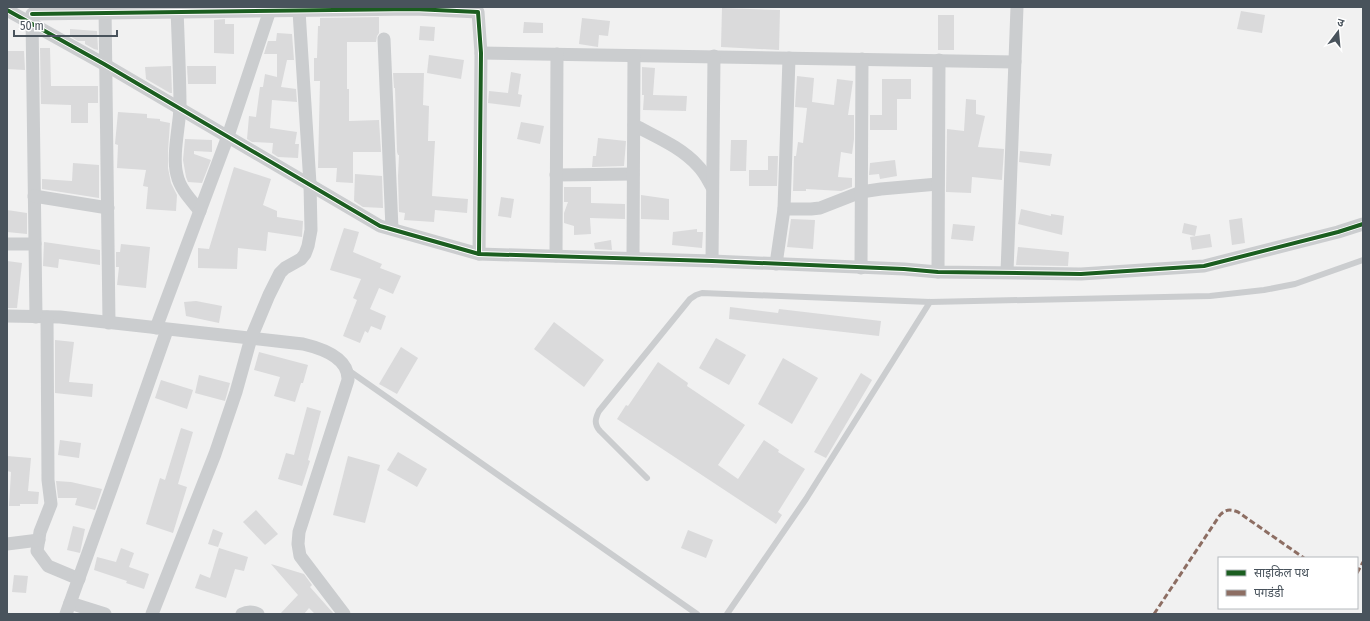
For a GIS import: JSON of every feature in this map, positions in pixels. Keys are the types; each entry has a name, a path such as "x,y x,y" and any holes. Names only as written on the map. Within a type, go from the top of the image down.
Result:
{"street":[{"path":"1007,272 1016,7"},
{"path":"105,614 68,609 200,211 228,136 270,9"},
{"path":"10,13 32,15 105,10 270,9 299,11 414,9 478,12 481,53 479,254"},
{"path":"105,10 109,323"},
{"path":"177,10 180,108 175,165 176,175 185,192 200,211"},
{"path":"152,614 215,454 236,392 251,338 280,273 301,258 306,250 311,230 310,184 299,11"},
{"path":"32,15 106,66 380,226 479,254 712,261 938,272 1081,274 1204,266 1338,232 1363,224"},
{"path":"32,15 35,244 41,317 48,480 51,504 40,532 37,551 48,566 78,579"},
{"path":"384,39 392,229"},
{"path":"481,53 1015,62"},
{"path":"556,256 557,54"},
{"path":"633,258 634,56"},
{"path":"712,261 714,56"},
{"path":"776,264 784,209 789,58"},
{"path":"861,268 862,59"},
{"path":"938,272 939,60"},
{"path":"634,125 673,145 688,156 699,167 712,187"},
{"path":"556,175 633,174"},
{"path":"784,209 820,208 862,192 900,186 938,184"},
{"path":"34,196 108,208"},
{"path":"7,244 35,244"},
{"path":"7,316 41,317 109,323 251,338 316,347 326,351 339,360 347,369 348,375 346,387 299,532 298,544 300,556 344,614"},
{"path":"7,544 39,540"},
{"path":"242,614 247,611 252,611 258,614"}],"lane":[{"path":"647,478 600,431 596,426 596,417 599,411 690,299 696,295 712,292 930,302 1210,296 1264,290 1294,284 1363,260"},
{"path":"727,614 806,498 930,302"},
{"path":"347,369 697,614"}],"building":[{"path":"722,8 780,10 779,50 721,47"},
{"path":"1241,11 1265,15 1262,33 1237,29"},
{"path":"938,15 954,15 954,50 938,50"},
{"path":"379,17 379,33 376,42 347,42 347,89 349,89 349,121 379,120 381,152 353,152 353,183 336,182 337,168 318,168 320,81 314,81 314,58 317,58 318,26 320,26 320,18"},
{"path":"582,18 610,21 608,36 599,35 598,47 579,44"},
{"path":"225,19 225,24 234,24 234,54 214,53 214,20"},
{"path":"524,22 543,23 543,33 523,33"},
{"path":"420,26 435,27 434,41 419,40"},
{"path":"70,29 97,31 98,50 85,44 85,41 78,41 70,36"},
{"path":"277,33 292,34 294,60 287,60 281,87 296,89 297,102 272,100 270,128 297,132 295,144 299,144 298,158 278,157 272,153 273,143 252,142 247,139 249,116 256,117 260,87 263,87 265,74 277,77 277,54 264,54 268,41 276,41"},
{"path":"40,48 50,48 51,86 98,86 98,103 88,103 88,123 71,123 71,105 41,104"},
{"path":"7,51 24,51 25,70 7,69"},
{"path":"429,55 464,60 461,79 427,73"},
{"path":"171,66 172,93 146,79 145,67"},
{"path":"187,66 216,66 216,84 188,84"},
{"path":"642,67 655,68 653,95 687,96 686,111 643,110 644,95 642,95"},
{"path":"511,72 521,74 518,94 522,95 520,107 488,103 489,91 508,93"},
{"path":"393,73 424,73 423,105 429,106 428,141 435,141 432,196 468,199 467,213 435,210 434,222 404,220 405,213 399,212 399,155 397,152 395,88"},
{"path":"797,76 814,78 812,102 834,105 837,79 853,81 848,115 854,115 854,139 852,154 841,152 838,177 852,178 852,187 841,191 806,189 806,191 793,191 794,156 796,156 798,142 803,143 807,108 795,107"},
{"path":"882,79 911,79 911,99 897,99 897,130 870,130 870,115 882,115"},
{"path":"966,99 976,100 976,114 985,116 978,147 1004,149 1002,180 972,177 971,193 946,192 947,129 964,131"},
{"path":"118,112 147,114 147,118 160,119 160,121 170,123 168,168 171,183 177,195 176,211 146,209 148,187 143,186 146,170 117,168 118,145 115,144"},
{"path":"521,122 544,126 540,144 517,139"},
{"path":"598,138 626,141 624,166 592,167 593,156 596,156"},
{"path":"185,139 212,140 212,152 194,151 194,154 211,160 202,183 188,182 186,177 183,160"},
{"path":"731,140 747,140 746,171 730,171"},
{"path":"1020,151 1052,154 1050,166 1019,162"},
{"path":"768,156 778,156 777,186 749,186 749,170 768,170"},
{"path":"895,160 897,176 880,179 879,174 869,175 870,163"},
{"path":"73,163 99,165 99,198 42,189 42,179 72,181"},
{"path":"234,167 271,179 263,205 277,211 277,217 303,221 302,237 268,232 266,251 238,248 237,269 198,268 198,248 209,249"},
{"path":"355,174 382,176 383,208 363,207 354,201"},
{"path":"564,187 591,187 591,203 625,204 625,219 590,218 591,234 574,235 574,226 564,223 564,213 568,202 564,202"},
{"path":"641,195 669,199 669,220 641,219"},
{"path":"501,197 514,199 511,218 498,216"},
{"path":"1021,209 1051,216 1051,214 1064,216 1062,235 1018,224"},
{"path":"7,210 27,213 27,234 7,232"},
{"path":"1242,218 1245,243 1232,245 1229,220"},
{"path":"791,219 815,220 813,249 787,247"},
{"path":"1184,223 1197,226 1195,236 1182,233"},
{"path":"953,224 975,226 973,241 951,239"},
{"path":"344,228 359,232 353,252 382,264 380,268 401,276 393,294 379,288 370,309 386,316 381,330 371,326 368,333 365,331 360,343 343,336 357,300 353,298 361,279 330,270"},
{"path":"697,229 697,232 703,232 702,248 672,245 673,232"},
{"path":"1210,234 1212,247 1192,250 1190,237"},
{"path":"611,240 612,250 595,249 594,243"},
{"path":"44,242 100,250 100,265 59,259 58,268 43,266"},
{"path":"121,244 150,247 146,288 117,285 119,267 116,267 116,252 120,252"},
{"path":"1018,247 1069,252 1068,266 1016,265"},
{"path":"7,261 22,263 17,308 7,308"},
{"path":"196,301 222,306 219,323 186,316 184,302"},
{"path":"730,307 778,313 779,309 881,321 879,336 729,319"},
{"path":"554,322 604,360 584,387 534,349"},
{"path":"716,338 746,355 729,385 699,368"},
{"path":"55,340 74,342 69,382 93,384 92,397 55,393"},
{"path":"401,347 418,358 397,394 379,384"},
{"path":"259,352 308,365 303,383 301,383 295,402 274,396 280,377 254,370"},
{"path":"783,358 818,378 792,424 758,404"},
{"path":"658,362 688,383 687,386 745,425 718,465 738,479 764,440 779,450 778,452 805,469 778,512 782,515 776,524 617,419 626,405 628,406"},
{"path":"861,373 872,380 826,458 814,452"},
{"path":"199,375 230,383 225,401 195,393"},
{"path":"161,380 193,390 187,409 155,398"},
{"path":"307,407 321,411 308,460 310,461 302,486 278,479 286,453 294,455"},
{"path":"181,428 193,432 178,484 187,487 173,533 146,524 160,478 165,480"},
{"path":"60,440 81,443 79,458 58,455"},
{"path":"398,452 427,469 417,487 387,470"},
{"path":"7,456 31,458 28,491 39,492 38,504 20,504 20,506 9,506 11,472 7,471"},
{"path":"348,456 380,465 365,523 333,515"},
{"path":"56,481 71,482 102,489 95,510 75,505 77,498 58,498"},
{"path":"256,510 278,534 265,545 243,522"},
{"path":"73,526 85,529 80,553 67,550"},
{"path":"213,529 223,533 218,547 208,544"},
{"path":"688,530 713,540 706,558 681,548"},
{"path":"121,548 134,553 129,567 149,574 144,589 126,583 127,581 94,570 97,557 116,562"},
{"path":"219,548 248,557 244,571 235,569 226,598 195,588 200,574 210,578"},
{"path":"271,564 304,574 312,585 310,587 334,614 315,614 309,608 304,614 280,614 298,595"},
{"path":"14,575 28,576 26,593 12,592"}],"marked path":[{"path":"1154,614 1220,515 1226,511 1230,510 1238,512 1303,557"},
{"path":"1358,571 1363,562"}],"cycle path":[{"path":"32,14 414,9 478,12 481,53 479,254"},
{"path":"7,10 104,64 380,226 479,254 712,261 904,269 938,272 1081,274 1204,266 1338,232 1363,224"}]}
